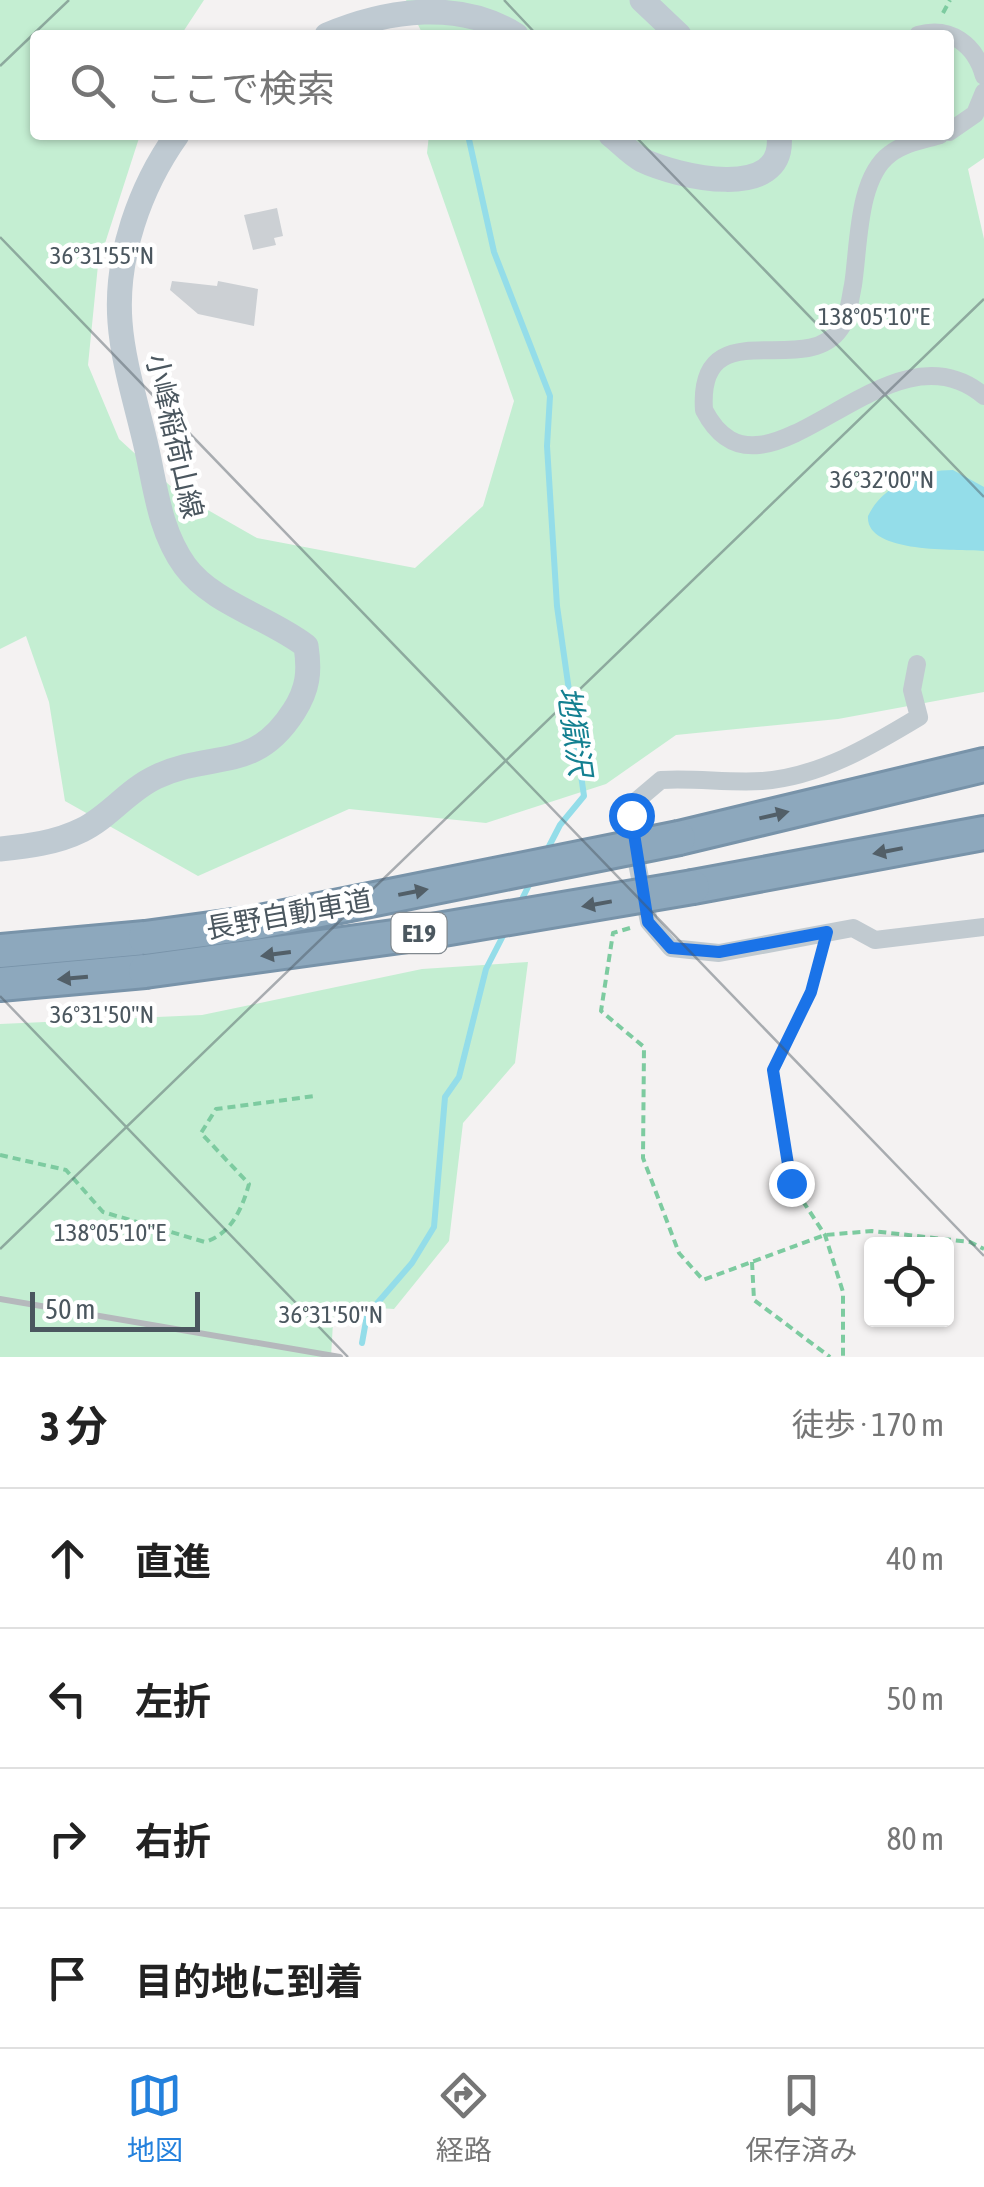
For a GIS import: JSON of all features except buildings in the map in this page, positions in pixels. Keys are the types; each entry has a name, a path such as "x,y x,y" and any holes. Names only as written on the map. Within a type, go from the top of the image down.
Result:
{"highway":[{"name":"長野自動車道","path":"0,951 144,938 273,919 680,838 984,765"},
{"name":"長野自動車道","path":"0,984 145,972 426,932 984,834"}],"main road":[{"path":"642,0 674,30"},
{"path":"344,30 423,6 458,6 490,16 509,30"},
{"name":"小峰稲荷山線","path":"0,850 50,842 84,830 135,789 168,772 237,759 263,748 281,732 304,696 310,670 306,646 214,592 188,570 166,535 120,324 122,276 132,227 158,162 174,140"},
{"path":"617,140 638,158 674,173 737,182 759,173 773,159 777,140"}],"street":[{"path":"954,35 970,49 984,76"},
{"path":"954,129 975,114 984,92"},
{"path":"923,140 902,146 874,172 849,308 840,329 826,343 808,351 753,348 720,361 708,375 704,410 727,439 760,446 786,438 911,376 947,376 984,396"},
{"path":"917,664 912,690 919,718 872,746 822,768 764,781 661,780 647,788 635,802 630,829 648,922 671,948 719,952 853,928 875,940 984,928"}],"path":[{"path":"648,922 614,932 601,1011 644,1047 642,1158 678,1253 703,1280 825,1235 872,1231 970,1242 984,1249"},
{"path":"827,932 811,992 773,1070 791,1183 825,1235 843,1292 843,1357"},
{"path":"0,1156 66,1170 103,1212 205,1242 219,1238 242,1208 249,1184 202,1133 216,1109 315,1096"},
{"path":"752,1262 754,1300 830,1357"}],"green space":[{"path":"0,0 204,0 184,30 30,30 30,140 138,140 98,265 88,365 119,439 178,493 257,538 415,568 483,506 514,401 427,153 428,140 954,140 954,30 421,30 406,0 984,0 984,158 968,169 984,239 984,692 838,719 676,735 606,784 486,823 349,809 198,876 65,801 49,702 26,636 0,649"},
{"path":"528,962 515,1063 463,1123 449,1241 394,1309 334,1305 331,1357 0,1357 0,1024 202,1015 422,969"}],"water":[{"path":"953,470 984,487 984,551 914,547 881,537 871,528 868,516 893,488 916,476"}],"waterway":[{"name":"地獄沢","path":"469,140 494,252 550,396 547,446 557,606 584,796 560,825 545,854"},
{"name":"地獄沢","path":"520,903 532,879"},
{"name":"地獄沢","path":"362,1343 367,1315 412,1263 434,1227 445,1097 459,1077 486,969 507,928"}],"railway":[{"path":"0,1299 340,1357"}],"route":[{"path":"631,815 630,829 648,922 659,939 671,948 719,952 827,932 811,992 780,1048 773,1070 791,1183"}]}
